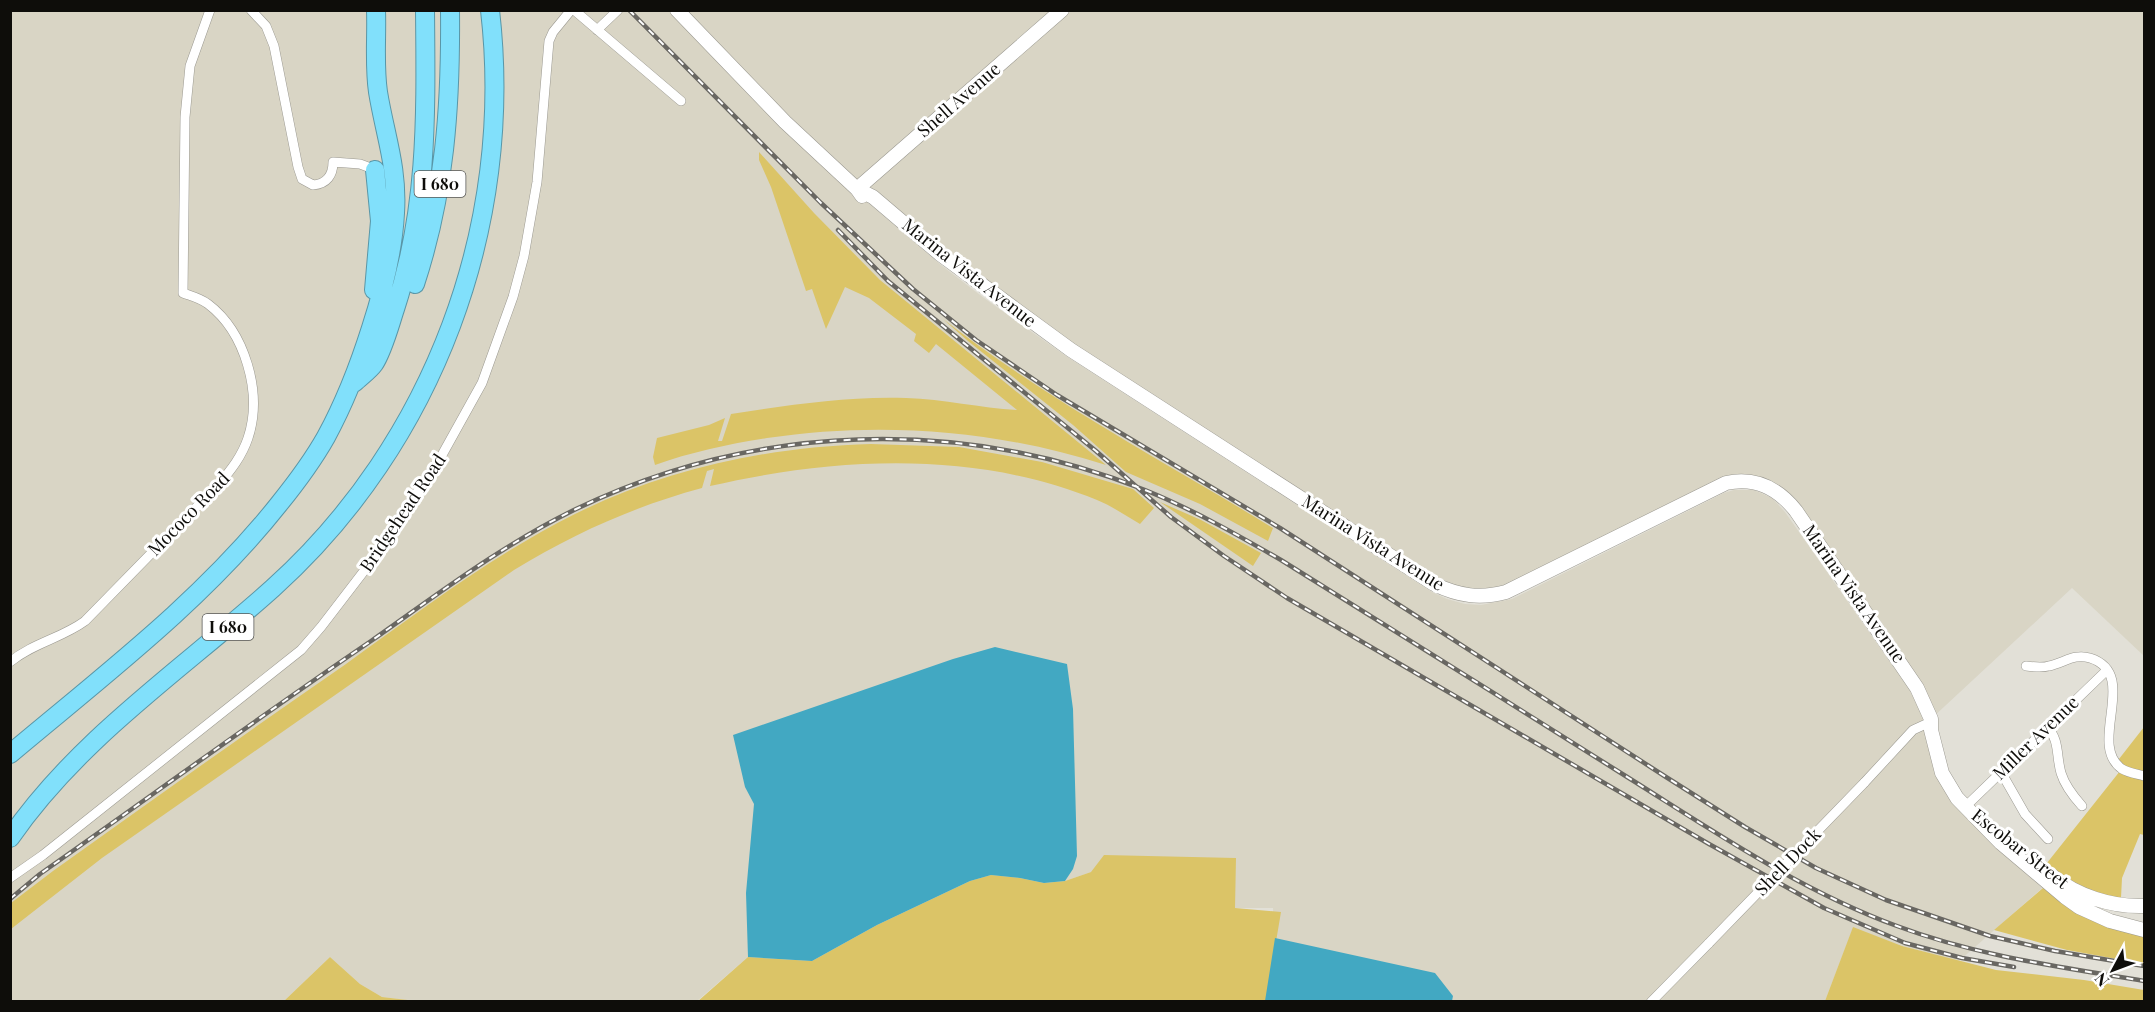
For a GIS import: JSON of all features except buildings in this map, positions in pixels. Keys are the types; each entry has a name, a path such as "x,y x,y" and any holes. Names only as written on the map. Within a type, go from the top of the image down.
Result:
{"highway":[{"name":"I 680","path":"10,754 202,589 285,496 326,438 351,386 374,320 393,238 396,203 394,170 377,83 376,10"},
{"name":"I 680","path":"351,386 374,364 405,278 420,200 425,138 425,10"},
{"name":"I 680","path":"382,345 398,326 404,313 421,265 436,206 448,121 450,10"},
{"name":"I 680","path":"10,838 58,778 95,740 309,554 355,500 404,427 429,380 450,332 467,281 480,230 489,178 494,126 494,71 490,10"},
{"path":"374,320 375,268 380,212 375,170"}],"main road":[{"name":"Marina Vista Avenue","path":"677,10 784,122 857,189 867,203 941,265 1058,351 1432,592 1447,599 1480,605 1512,599 1724,493 1745,489 1754,490 1778,503 1899,674 1928,727 1949,788 1965,807 2001,843 2079,907 2110,921 2145,930"},
{"name":"Shell Avenue","path":"857,189 1062,10"},
{"name":"Escobar Street","path":"1965,807 1987,821 2073,890 2104,902 2142,906"},
{"path":"2110,921 2114,910 2121,907 2142,906"}],"street":[{"name":"Mococo Road","path":"10,662 25,651 64,634 85,621 219,484 237,463 248,439 252,424 253,391 242,351 232,332 215,310 198,298 183,292 183,183 188,87 194,52 210,10"},
{"path":"251,10 263,22 272,38 302,179 313,185 325,182 332,173 333,162 360,164 375,170 394,170"},
{"path":"573,10 681,101"},
{"name":"Bridgehead Road","path":"10,878 51,849 301,650 340,602 420,491 466,416 482,383 513,297 524,256 537,182 549,41 558,25 573,10"},
{"path":"597,30 618,10"},
{"path":"2026,666 2051,666 2075,656 2083,656 2099,662 2112,677 2114,687 2109,731 2116,763 2122,769 2145,776"},
{"name":"Miller Avenue","path":"1965,807 2107,670"},
{"name":"Shell Dock","path":"1651,1002 1913,730 1928,727"},
{"path":"2047,727 2056,737 2062,774 2068,787 2082,806"},
{"path":"2001,772 2019,806 2048,839"}],"shaded area":[{"path":"10,11 2144,11 2144,656 2072,588 1931,719 1789,502 1744,481 1522,586 1463,594 1101,370 889,211 865,200 941,265 1066,356 1432,592 1447,599 1481,605 1512,599 1724,493 1734,490 1754,490 1772,498 1785,512 1909,689 1926,724 1942,773 2048,883 1959,961 1902,946 1853,928 1825,1001 1265,1001 1274,928 1273,908 1235,908 1091,872 1065,881 1044,883 1020,878 970,881 877,925 812,961 748,957 697,1001 414,1001 382,997 360,984 330,957 284,1001 11,1001"},
{"path":"759,152 814,213 880,280 1106,465 1065,453 980,437 938,432 853,430 767,438 710,449 655,465 653,457 657,438 709,425 725,418 718,441 722,441 731,414 862,398 920,399 1017,410 936,344 929,353 914,341 916,334 869,298 845,287 826,329 812,289 806,291 771,187 759,160"},
{"path":"943,319 1064,403 1273,528 1268,541 1200,504 1126,472 1073,425"},
{"path":"871,444 959,447 1042,462 1133,489 1154,508 1140,524 1103,502 1051,484 1003,473 954,466 905,463 806,469 710,486 714,469 707,471 702,488 653,503 605,522 514,570 102,858 11,929 11,903 53,871 458,584 545,530 610,498 682,472 757,455"},
{"path":"1160,502 1201,520 1261,553 1253,566"},
{"path":"2144,727 2144,774 2123,767 2119,759"},
{"path":"2120,771 2144,779 2144,835 2140,834 2122,878 2121,898 2104,902 2054,877 2043,868"},
{"path":"1104,855 1236,858 1235,908 1281,912 1266,1001 697,1002 748,957 812,961 877,925 970,881 991,875 1044,883 1065,881 1091,872"},
{"path":"2043,888 2072,908 2144,934 2144,964 2067,950 1994,930"},
{"path":"1853,927 1902,946 1996,970 2084,980 2144,990 2144,1001 1825,1001"},
{"path":"330,957 360,984 382,997 416,1001 284,1001"}],"water":[{"path":"995,647 1067,664 1073,709 1077,856 1073,869 1065,881 1044,883 991,875 970,881 877,925 812,961 748,957 746,893 754,804 745,787 733,735 953,659"},
{"path":"1275,938 1435,973 1453,996 1452,1001 1265,1001"}],"railway":[{"path":"629,10 821,203 913,289 976,340 1057,395 1280,528 1666,777 1816,868 1886,900 1990,936 2055,951 2144,966"},
{"path":"838,230 888,281 1096,451 1171,517 1287,598 1709,844 1824,908 1905,943 1962,958 2014,967"},
{"path":"10,899 40,874 446,588 522,538 576,509 644,480 714,459 786,446 858,440 931,441 1003,450 1075,466 1162,497 1231,531 1281,560 1690,817 1757,858 1825,895 1897,926 1958,945 1988,953 2144,981"}]}
